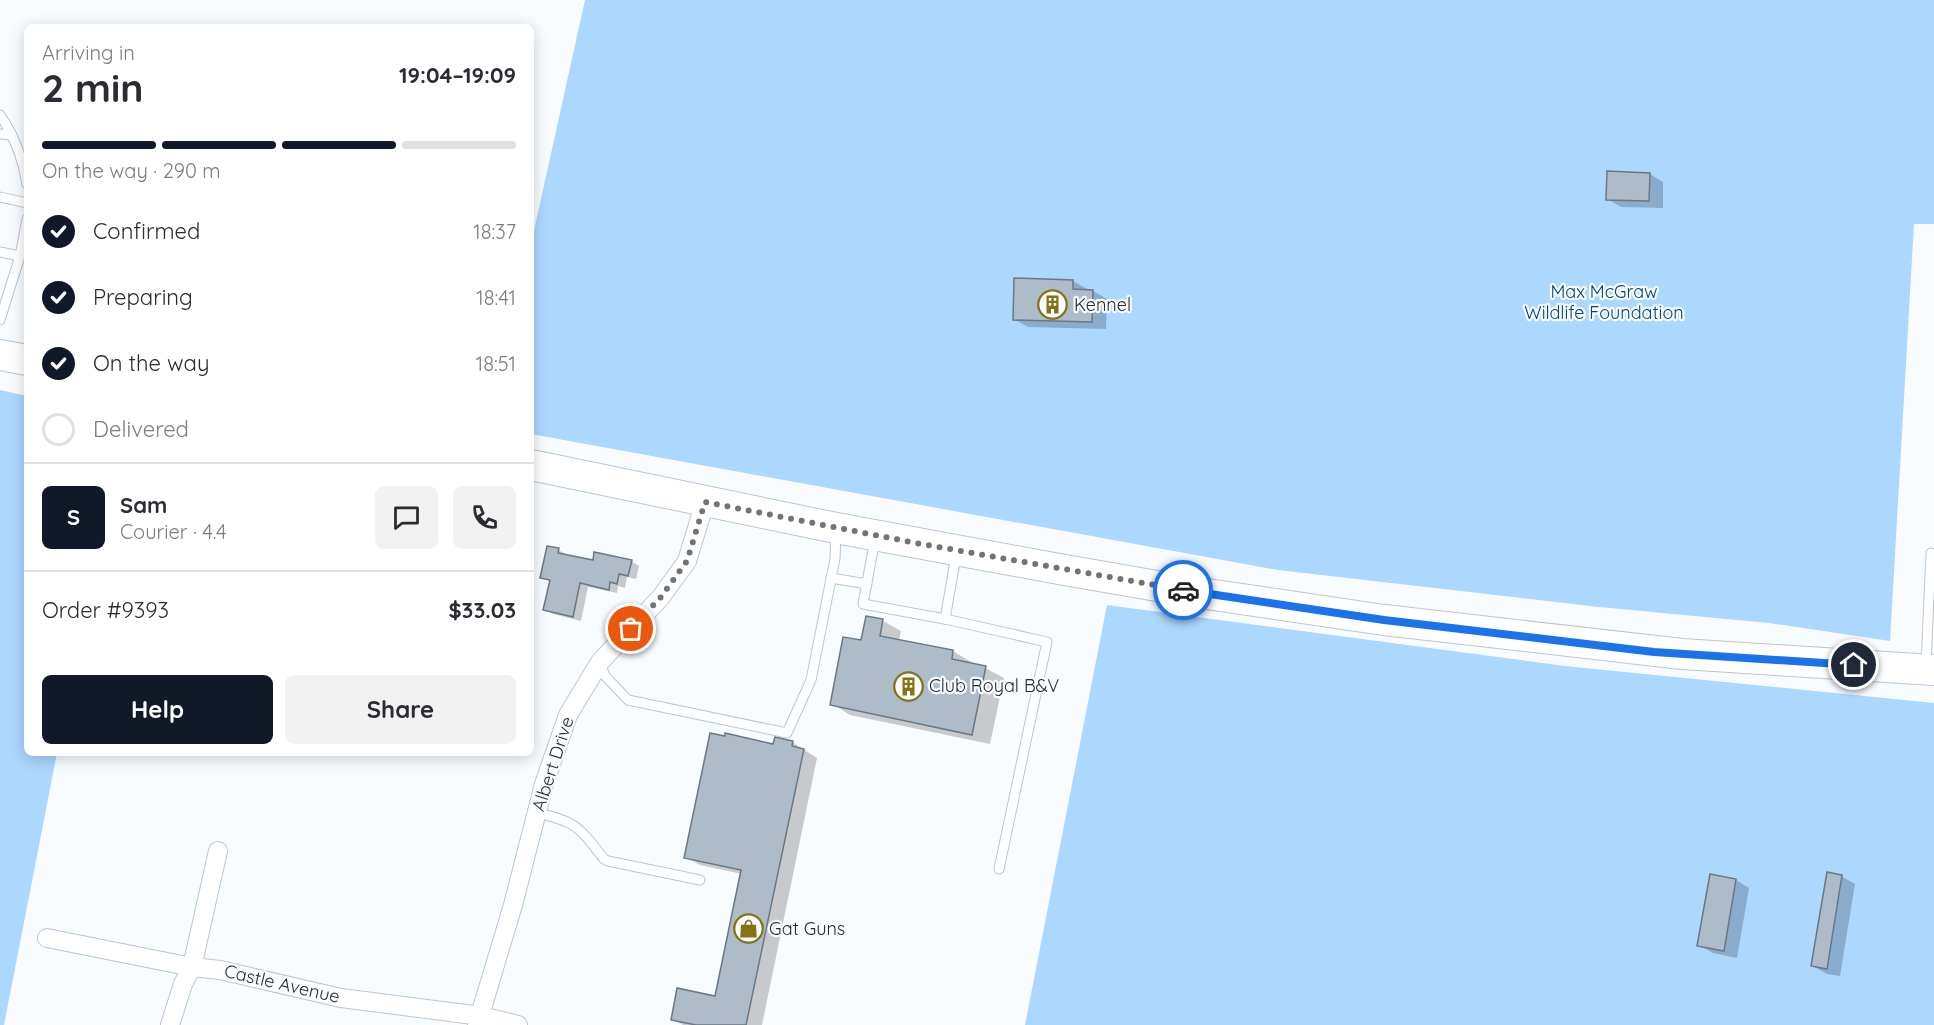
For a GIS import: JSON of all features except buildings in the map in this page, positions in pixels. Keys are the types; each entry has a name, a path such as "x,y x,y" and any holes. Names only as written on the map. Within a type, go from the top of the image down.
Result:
{"main road":[{"path":"0,355 24,359"},
{"path":"534,466 705,502 957,550 1180,590 1384,620 1682,654 1930,670"}],"street":[{"name":"Albert Drive","path":"479,1021 552,758 568,715 600,662 661,597 687,561 705,502"},
{"path":"170,1025 183,984 192,968 218,850"},
{"name":"Castle Avenue","path":"47,938 192,968 220,970 341,998 479,1021 518,1025"}],"lane":[{"path":"0,115 12,135 24,166"},
{"path":"0,134 12,135"},
{"path":"0,197 24,202"},
{"path":"0,320 20,256 24,235"},
{"path":"0,252 20,256"},
{"path":"600,662 605,676 628,700 787,733 811,680 835,559 836,528"},
{"path":"876,535 863,604 945,619 1047,642 999,869"},
{"path":"945,619 957,550"},
{"path":"1930,670 1931,554"},
{"path":"831,578 867,584"},
{"path":"537,813 563,819 577,827 608,861 700,880"}],"green space":[{"name":"Max McGraw Wildlife Foundation","path":"585,0 1934,0 1934,224 1914,224 1890,641 1769,623 1599,607 1278,570 534,435 534,230"},
{"path":"0,390 24,395 24,756 56,756 4,1025 0,1025"},
{"path":"1107,605 1565,666 1934,703 1934,1025 1025,1025"}],"way so far":[{"path":"631,629 661,597 687,561 705,502 916,543 1183,590"}],"place":[{"name":"Kennel","path":"1053,305"},
{"name":"Club Royal B&V","path":"908,686"},
{"name":"Gat Guns","path":"748,929"}],"route":[{"path":"1183,590 1384,620 1654,652 1854,665"}]}
